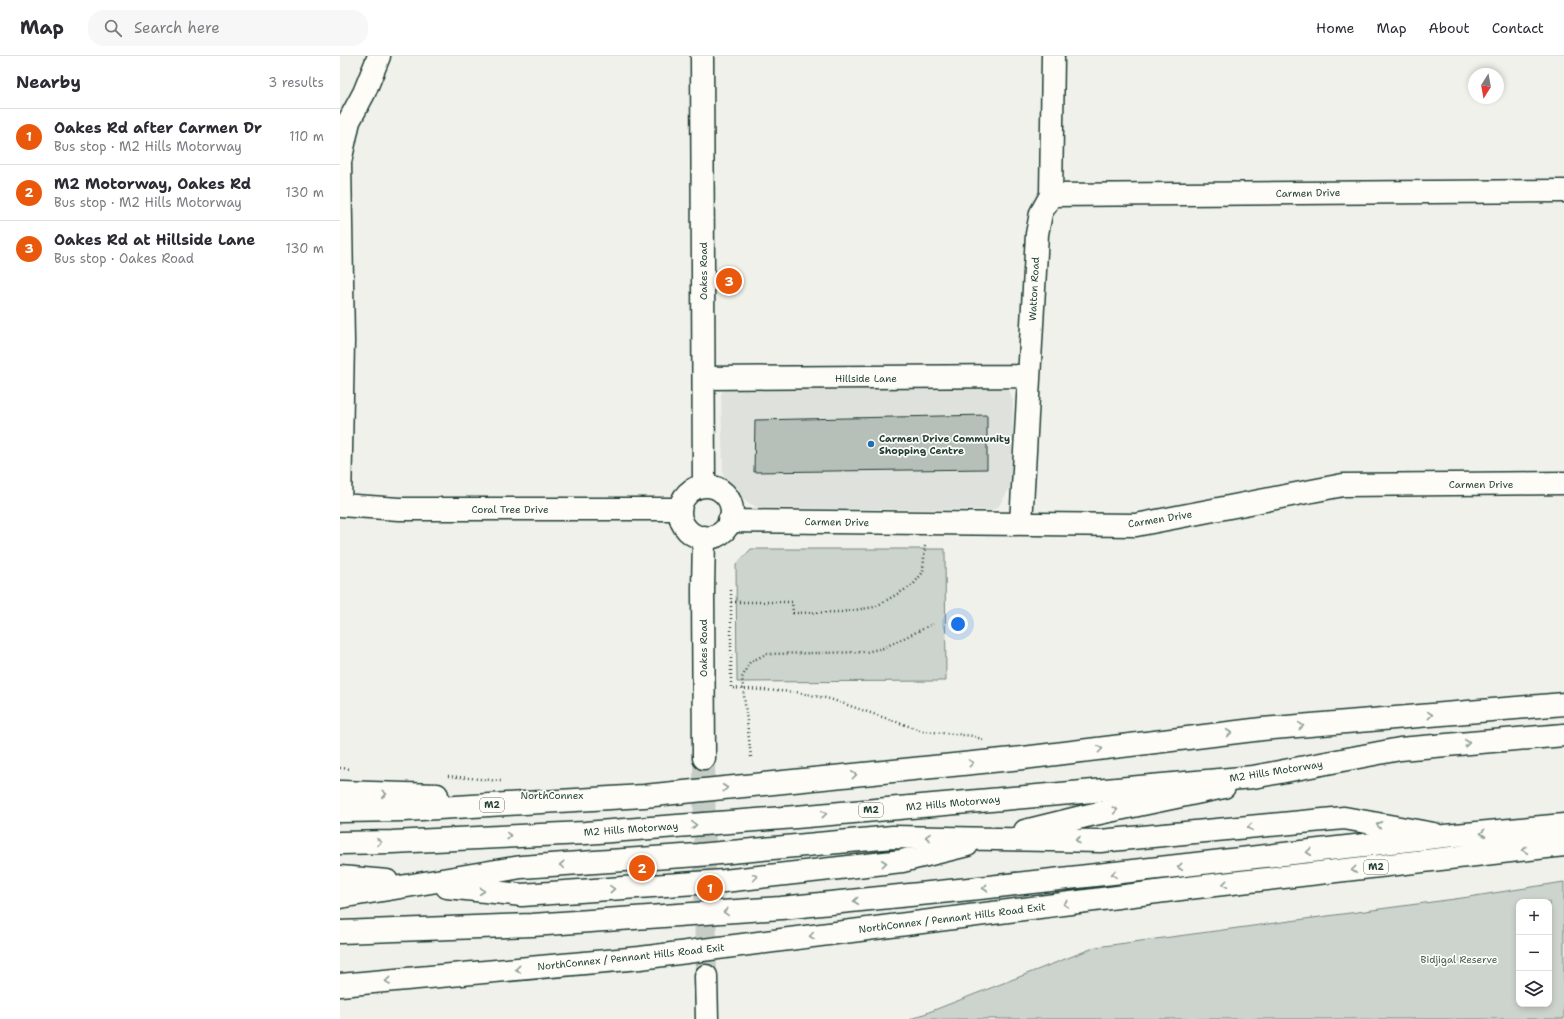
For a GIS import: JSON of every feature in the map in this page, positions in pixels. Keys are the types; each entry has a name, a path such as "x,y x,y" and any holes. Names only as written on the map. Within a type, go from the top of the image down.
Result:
{"main road":[{"path":"340,504 342,341 340,162 349,121 364,93 379,56"},
{"name":"Oakes Road","path":"702,56 704,486"},
{"name":"Watton Road","path":"1021,524 1037,234 1041,213 1051,195 1052,56"},
{"name":"Carmen Drive","path":"1051,195 1564,191"},
{"name":"Hillside Lane","path":"704,378 1029,376"},
{"name":"Carmen Drive","path":"729,521 1136,525 1343,485 1564,483"},
{"path":"704,486 717,488 727,497 731,510 727,526 721,532 713,536 704,537 698,536 686,528 680,516 680,509 686,494 692,489 704,486"},
{"name":"Coral Tree Drive","path":"340,504 399,509 680,509"},
{"name":"Oakes Road","path":"704,537 704,758"},
{"name":"M2","path":"340,811 404,810 644,796 1023,758 1262,729 1564,704"},
{"name":"M2 Hills Motorway","path":"340,843 400,842 585,833 819,815 1253,777 1400,750 1564,735"},
{"name":"M2","path":"995,838 1098,814 1400,750"},
{"name":"NorthConnex","path":"340,792 459,796 572,794 644,796"},
{"name":"M2","path":"340,897 521,867 698,855 893,837 1100,841 1344,818 1445,836"},
{"name":"M2","path":"340,932 532,925 781,908 989,887 1445,836 1564,825"},
{"name":"NorthConnex / Pennant Hills Road Exit","path":"340,985 640,958 1188,888 1564,845"},
{"name":"M2","path":"340,877 415,884"},
{"path":"706,976 707,1019"}],"path":[{"path":"731,602 792,602 793,613 841,612 875,607 913,586 923,572 925,546"},
{"path":"731,590 731,688 796,692 830,699 923,732 974,736 988,742"},
{"path":"751,757 742,678 750,662 766,654 866,652 883,648 933,624"},
{"path":"340,768 352,769"},
{"path":"445,776 507,782"}],"shaded area":[{"path":"996,382 1010,392 1013,400 1012,485 998,507 992,510 758,508 731,493 723,476 721,394 724,390 736,386"}],"green space":[{"path":"751,549 945,549 946,681 737,682 736,565"},
{"name":"Bidjigal Reserve","path":"1564,882 1564,1019 911,1019 1096,947 1462,898"}],"building":[{"name":"Carmen Drive Community Shopping Centre","path":"987,415 987,469 754,472 755,420"}],"tunnel":[{"path":"704,758 706,976"}],"place":[{"name":"Oakes Rd at Hillside Lane","path":"729,281"},
{"name":"Carmen Drive Community Shopping Centre","path":"871,444"},
{"name":"M2 Motorway, Oakes Rd","path":"642,868"},
{"name":"Oakes Rd after Carmen Dr","path":"710,888"}]}
